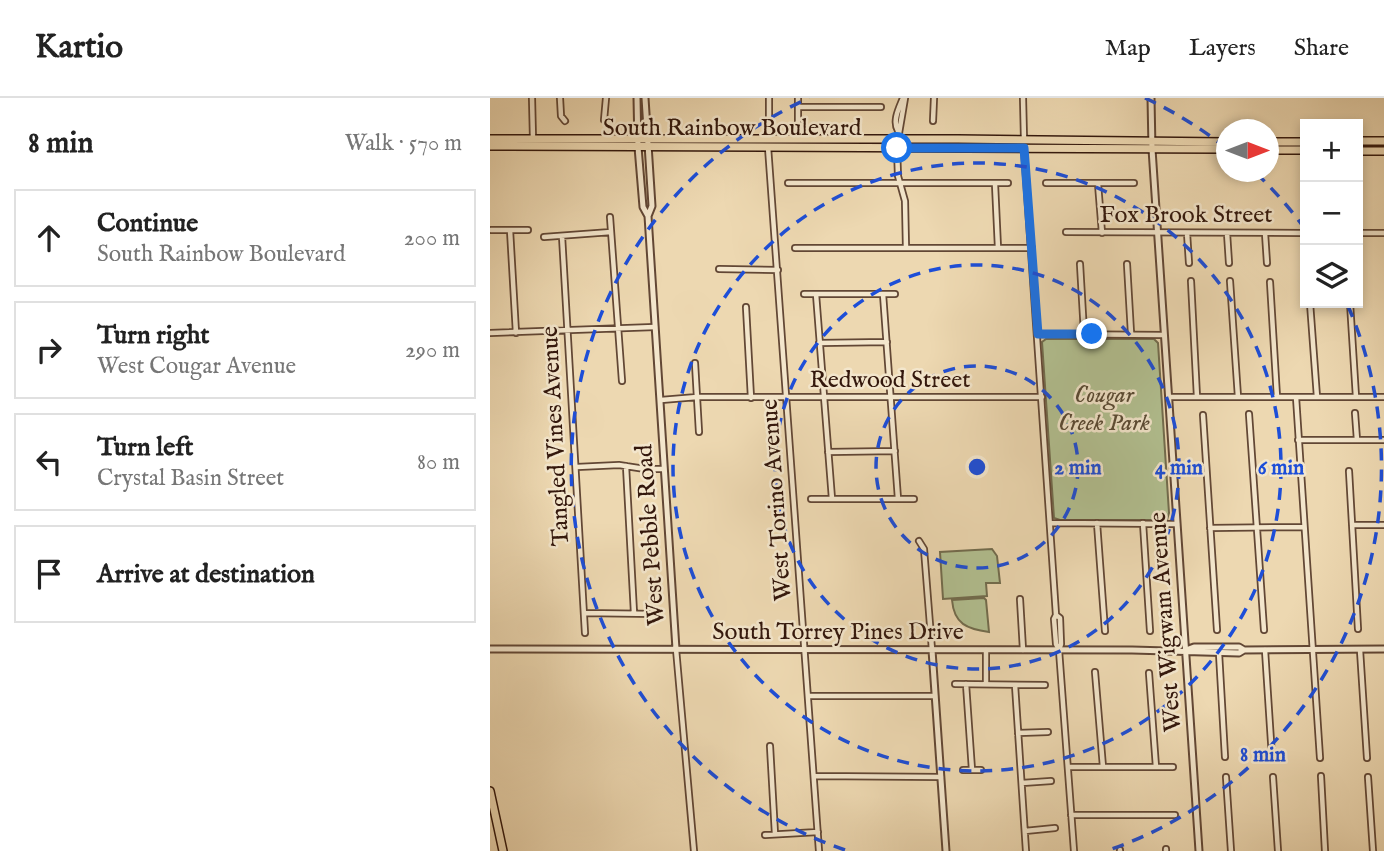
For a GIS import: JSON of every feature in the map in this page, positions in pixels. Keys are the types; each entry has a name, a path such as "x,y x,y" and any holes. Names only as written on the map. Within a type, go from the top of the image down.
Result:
{"main road":[{"name":"South Rainbow Boulevard","path":"490,139 533,143 638,144 790,144 795,140 930,139 1024,144 1062,140 1216,148"},
{"name":"South Rainbow Boulevard","path":"490,146 548,143 553,139 638,144"},
{"name":"South Rainbow Boulevard","path":"648,144 727,147 769,144 859,148 873,144 892,144 898,140 983,148 989,145 1016,144 1216,142"},
{"path":"1363,142 1384,146"},
{"path":"1279,144 1300,143"},
{"path":"1282,150 1300,144"},
{"path":"1363,151 1384,146"},
{"path":"1279,149 1300,150"},
{"path":"490,791 503,851"}],"street":[{"path":"532,98 533,143"},
{"path":"560,98 561,116 565,121"},
{"path":"604,120 606,98"},
{"name":"West Pebble Road","path":"637,98 643,207 648,216"},
{"name":"West Pebble Road","path":"645,98 652,206 648,216 664,469 694,851"},
{"name":"West Torino Avenue","path":"769,98 769,144 819,851"},
{"path":"798,98 798,126"},
{"path":"904,98 898,140 899,183 905,201 906,248"},
{"path":"933,121 934,98"},
{"path":"1023,98 1049,523 1056,615 1060,618 1059,650 1074,851"},
{"name":"West Wigwam Avenue","path":"1151,98 1157,233 1199,851"},
{"path":"798,107 881,107"},
{"path":"788,183 1008,183"},
{"path":"1046,183 1135,183"},
{"path":"995,184 998,248"},
{"path":"1098,184 1102,233"},
{"path":"610,217 622,382"},
{"path":"491,230 528,230"},
{"path":"510,230 516,332"},
{"path":"544,237 611,232"},
{"name":"Fox Brook Street","path":"1066,232 1300,233"},
{"path":"1187,233 1189,263"},
{"path":"1227,233 1229,263"},
{"path":"1265,233 1267,263"},
{"path":"1363,233 1384,233"},
{"name":"Tangled Vines Avenue","path":"562,236 577,467 584,633"},
{"path":"794,248 1032,248"},
{"path":"1080,264 1084,334"},
{"path":"1127,264 1131,334"},
{"path":"719,269 778,270"},
{"path":"1191,281 1197,397"},
{"path":"1230,281 1238,397"},
{"path":"1270,282 1277,397"},
{"path":"804,294 895,294"},
{"path":"816,294 832,499"},
{"path":"883,294 898,499"},
{"path":"746,307 751,398"},
{"path":"1310,308 1317,397"},
{"path":"1350,308 1356,397"},
{"path":"490,333 655,327"},
{"path":"1038,334 1164,335"},
{"path":"819,342 887,342"},
{"path":"695,363 699,432"},
{"name":"Redwood Street","path":"661,400 697,397 1042,397"},
{"path":"1169,397 1384,397"},
{"path":"1296,397 1320,758"},
{"path":"1356,413 1357,440"},
{"path":"1249,414 1264,630"},
{"path":"1203,415 1217,630"},
{"path":"1298,440 1384,440"},
{"path":"828,452 895,451"},
{"path":"577,467 626,466 664,469"},
{"path":"626,466 634,613"},
{"path":"1349,471 1358,629"},
{"path":"811,499 914,499"},
{"path":"1049,523 1177,524"},
{"path":"1097,523 1105,631"},
{"path":"1143,523 1150,631"},
{"path":"1352,525 1384,525"},
{"path":"1210,528 1304,527"},
{"path":"919,541 924,549 946,851"},
{"path":"1020,599 1023,650"},
{"path":"583,613 656,614"},
{"name":"South Torrey Pines Drive","path":"490,649 1186,650 1194,647 1238,647 1244,650 1383,650"},
{"path":"986,650 986,684"},
{"name":"South Torrey Pines Drive","path":"1186,650 1194,653 1238,653 1244,650"},
{"path":"1265,650 1272,757"},
{"path":"1360,650 1367,758"},
{"path":"1219,653 1225,757"},
{"path":"1095,672 1103,767"},
{"path":"1149,673 1156,767"},
{"path":"955,684 1045,685"},
{"path":"966,684 972,770"},
{"path":"1015,685 1026,851"},
{"path":"808,696 935,696"},
{"path":"1018,733 1048,732"},
{"path":"770,746 775,834"},
{"path":"1068,767 1174,767"},
{"path":"963,770 981,770"},
{"path":"814,776 941,777"},
{"path":"1321,776 1325,851"},
{"path":"1226,777 1231,851"},
{"path":"1273,777 1278,851"},
{"path":"1368,777 1373,851"},
{"path":"1021,783 1051,781"},
{"path":"1071,815 1175,815"},
{"path":"1025,831 1055,828"},
{"path":"765,835 818,832"}],"green space":[{"name":"Cougar Creek Park","path":"1046,339 1154,339 1158,343 1169,513 1167,520 1054,518 1042,342"},
{"path":"992,549 997,556 1000,583 986,583 987,596 943,599 940,552"},
{"path":"984,598 989,632 963,624 953,608 952,600"}],"route":[{"path":"897,148 1024,148 1038,334 1092,334"}]}
